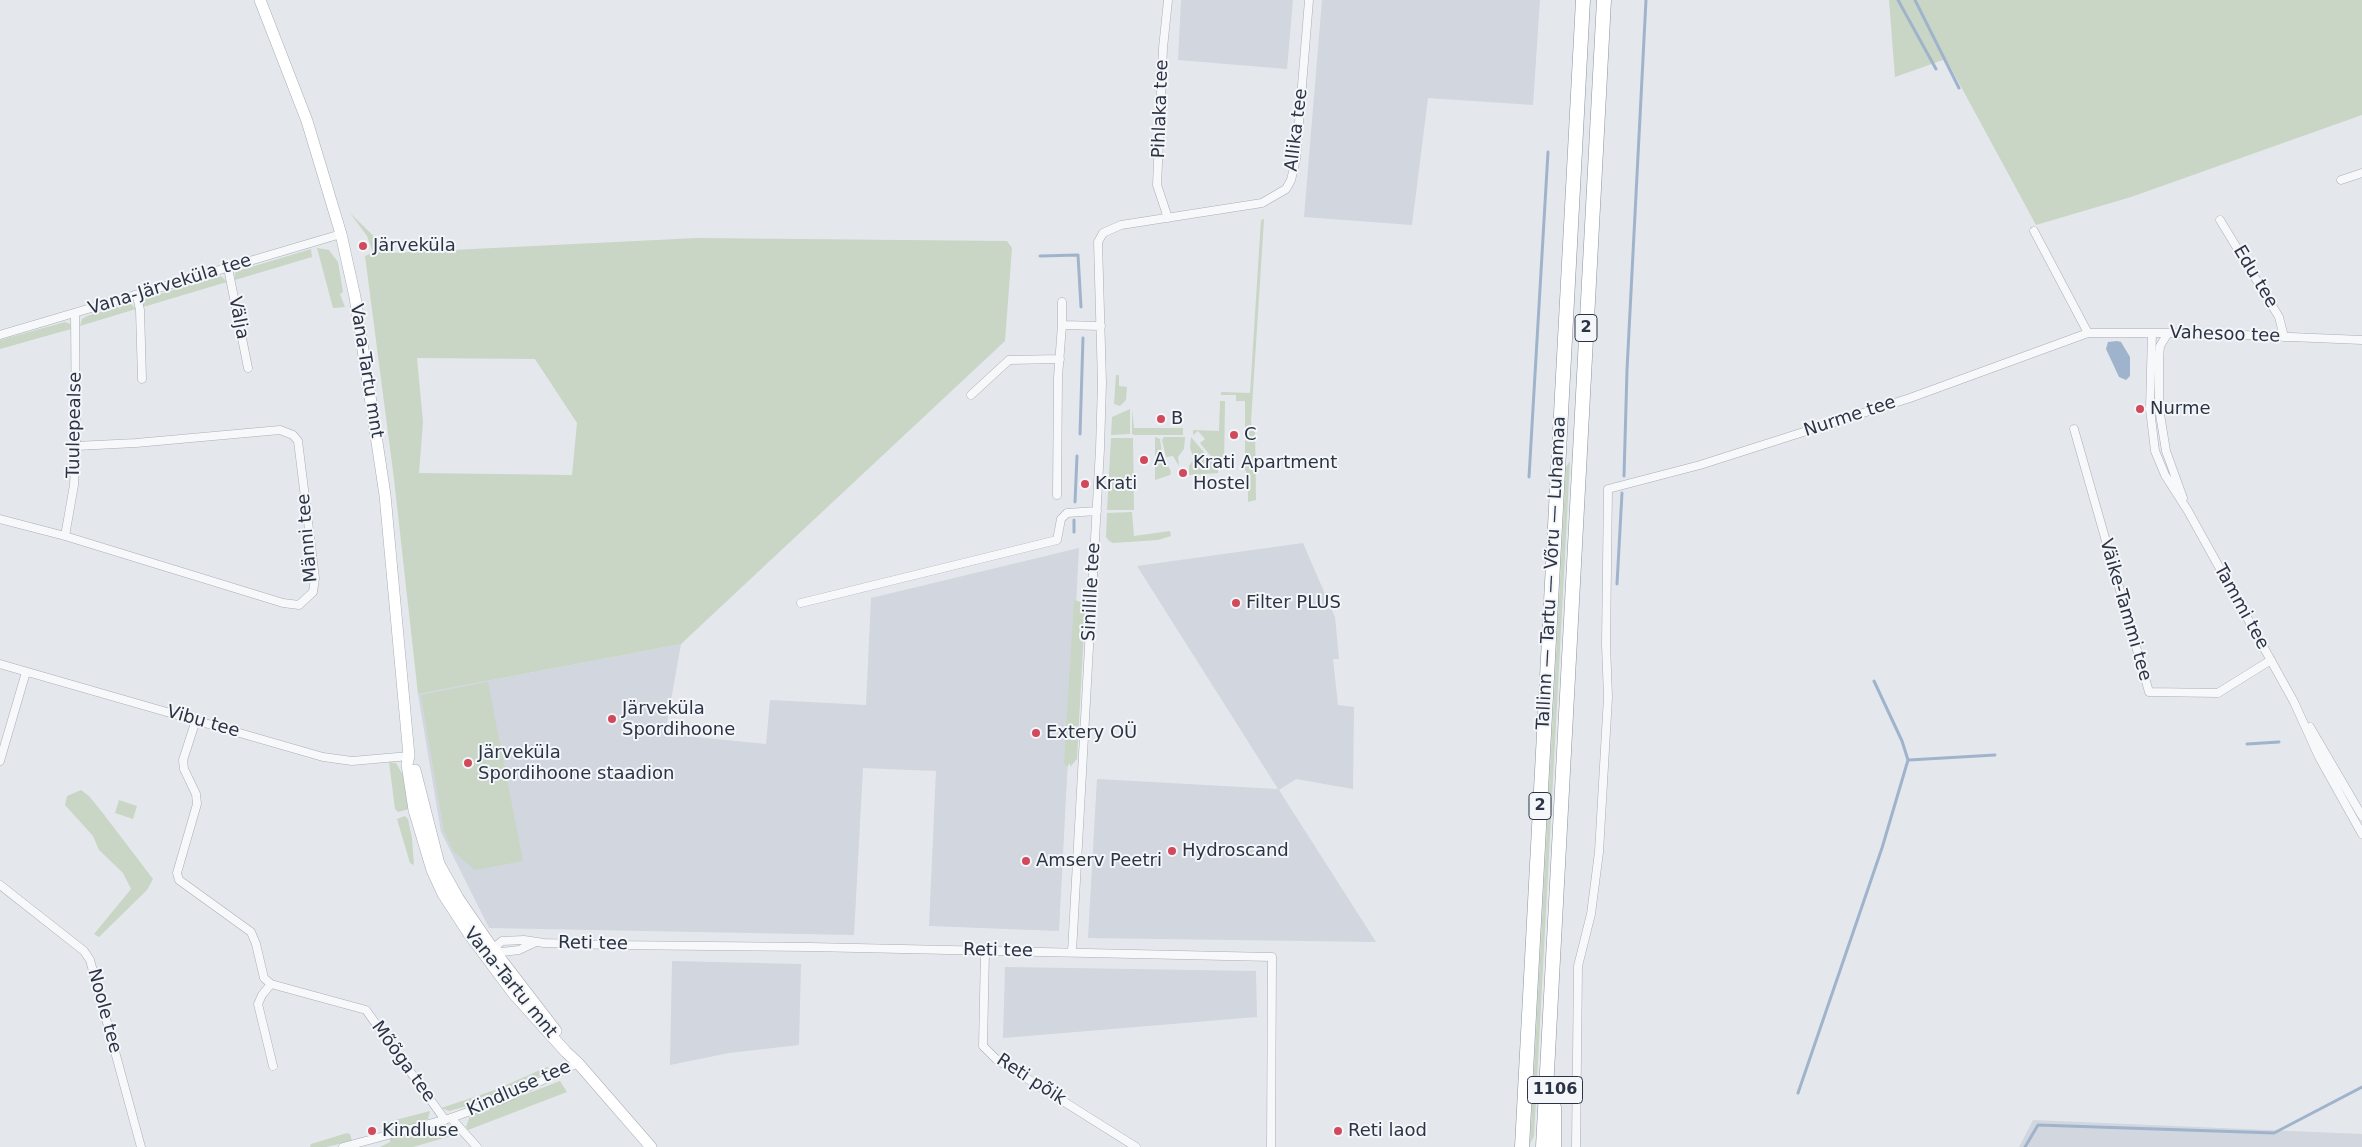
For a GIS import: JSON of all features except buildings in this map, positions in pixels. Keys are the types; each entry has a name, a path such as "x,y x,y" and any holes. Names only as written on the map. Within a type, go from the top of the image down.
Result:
{"highway":[{"name":"Tallinn — Tartu — Võru — Luhamaa","path":"1522,1147 1583,0"},
{"name":"Tallinn — Tartu — Võru — Luhamaa","path":"1543,1147 1604,0"},
{"name":"1106","path":"1549,1034 1556,1062 1554,1147"}],"street":[{"name":"Vana-Tartu mnt","path":"260,0 307,121 341,234 355,297 385,495 409,756 407,764 414,810 432,870 443,894 488,952 524,1006 578,1063 651,1147"},
{"name":"Pihlaka tee","path":"1168,0 1163,48 1157,185 1168,218"},
{"name":"Allika tee","path":"1103,233 1120,225 1262,203 1286,189 1291,180 1296,159 1309,0"},
{"path":"2341,180 2362,173"},
{"name":"Edu tee","path":"2220,220 2279,317 2284,337"},
{"path":"2034,231 2088,333"},
{"name":"Sinilille tee","path":"1072,952 1097,511 1102,382 1097,255 1098,242 1103,233"},
{"name":"Vana-Järveküla tee","path":"0,335 137,296 341,234"},
{"name":"Välja","path":"228,268 248,368"},
{"path":"137,296 140,310 142,379"},
{"path":"1057,495 1062,302"},
{"name":"Tuulepealse","path":"65,536 74,485 76,446 75,314"},
{"path":"1062,325 1101,326"},
{"name":"Vahesoo tee","path":"2088,333 2168,333 2362,340"},
{"name":"Nurme tee","path":"1576,1147 1578,966 1591,914 1599,852 1608,697 1606,644 1608,489 1700,465 1901,401 2088,333"},
{"name":"Tammi tee","path":"2152,333 2150,409 2156,451 2165,475 2188,511 2271,660 2294,702 2320,757 2362,834"},
{"name":"Tammi tee","path":"2168,333 2160,346 2159,359 2161,430 2172,473 2188,511"},
{"path":"971,395 1009,360 1060,359"},
{"name":"Väike-Tammi tee","path":"2074,429 2149,692 2218,693 2271,660"},
{"name":"Männi tee","path":"0,519 65,536 283,603 298,605 313,592 315,578 298,441 293,435 280,430 136,443 76,446"},
{"path":"801,603 1057,540 1061,519 1067,513 1097,511"},
{"name":"Vibu tee","path":"0,664 345,761 409,756"},
{"path":"0,761 26,672"},
{"name":"Tammi tee","path":"2294,702 2327,753 2362,816"},
{"path":"196,720 183,760 184,769 196,794 197,804 177,874 183,885 251,932 256,944 264,978 270,984 258,1004 273,1066"},
{"name":"Noole tee","path":"0,885 84,951 90,960 141,1147"},
{"name":"Reti tee","path":"488,952 502,941 524,940 534,943 1272,957 1271,1147"},
{"name":"Reti põik","path":"985,951 983,1046 996,1059 1136,1147"},
{"name":"Mõõga tee","path":"270,984 366,1010 448,1119 477,1147"},
{"name":"Kindluse tee","path":"343,1147 448,1119 506,1098 578,1063"}],"shaded area":[{"path":"1181,0 1293,0 1287,69 1178,60"},
{"path":"1322,0 1540,0 1533,105 1428,98 1412,225 1304,217"},
{"path":"1303,543 1335,617 1339,659 1333,659 1338,705 1354,707 1353,789 1296,779 1279,790 1376,942 1088,938 1097,779 1278,789 1137,566"},
{"path":"1079,548 1059,931 929,926 936,771 863,768 854,935 489,928 441,832 418,694 681,644 665,734 766,744 770,700 866,705 871,598"},
{"path":"672,961 801,964 799,1045 729,1053 670,1065"},
{"path":"1005,967 1256,971 1257,1017 1003,1038"},
{"path":"2033,1120 2362,1134 2362,1147 2019,1147"}],"green space":[{"path":"1889,0 2362,0 2362,115 2131,197 2036,225 1946,59 1895,77"},
{"path":"350,213 391,253 697,238 1007,241 1012,248 1005,341 681,644 418,694 394,479 365,256 373,253 367,236","holes":["417,358 535,359 577,423 572,475 419,473 423,422"]},
{"path":"1264,219 1251,422 1252,426 1255,426 1256,500 1248,502 1248,475 1245,470 1245,401 1236,401 1236,395 1221,395 1221,392 1250,393 1261,220"},
{"path":"317,248 329,250 338,262 343,292 340,294 345,307 333,308"},
{"path":"311,249 312,257 235,280 235,273 238,271"},
{"path":"221,276 227,282 143,307 143,302 146,298"},
{"path":"130,303 136,309 80,326 82,319 87,316"},
{"path":"65,322 70,324 71,329 0,349 0,340"},
{"path":"1116,375 1119,375 1119,386 1127,387 1126,400 1120,406 1114,404"},
{"path":"1220,401 1225,401 1224,468 1219,466 1200,443 1205,439 1198,431 1193,435 1193,430 1219,431"},
{"path":"1130,409 1130,434 1111,435 1112,417"},
{"path":"1132,409 1134,428 1183,428 1183,435 1132,434"},
{"path":"1155,437 1160,439 1162,453 1171,472 1170,475 1155,480"},
{"path":"1164,437 1185,437 1184,449 1178,457 1179,466 1173,456 1166,457 1162,440"},
{"path":"1191,437 1218,469 1218,473 1189,475 1189,466 1194,459 1190,448"},
{"path":"1111,438 1133,438 1134,510 1107,510"},
{"path":"1570,461 1534,1136 1530,1144 1566,467"},
{"path":"1132,512 1134,536 1170,531 1171,536 1158,540 1113,543 1109,541 1106,537 1107,513"},
{"path":"1074,600 1081,602 1085,610 1077,759 1070,767 1070,763 1067,767 1064,763"},
{"name":"Järveküla Spordihoone staadion","path":"488,682 523,861 475,870 454,852 444,831 421,695"},
{"path":"389,762 396,763 403,775 409,809 398,812 395,809"},
{"path":"81,790 89,796 102,812 153,879 147,890 99,937 94,934 131,889 123,873 99,850 93,836 65,805 67,796"},
{"path":"119,800 137,806 133,819 115,813"},
{"path":"405,816 408,819 412,838 414,865 410,863 397,819"},
{"path":"547,1067 551,1069 523,1085 481,1102 449,1111 441,1108 495,1090"},
{"path":"560,1081 567,1092 468,1130 466,1127 470,1116"},
{"path":"430,1111 428,1119 388,1132 388,1122"},
{"path":"437,1127 452,1128 458,1134 413,1147 380,1147 390,1142 390,1139"},
{"path":"347,1133 350,1134 352,1141 326,1147 310,1147 311,1144"}],"water":[{"path":"2108,342 2121,342 2130,357 2130,376 2126,380 2119,377 2106,349"}],"waterway":[{"path":"1624,476 1627,370 1646,0"},
{"path":"1898,0 1936,69"},
{"path":"1915,0 1959,88"},
{"path":"1529,477 1548,152"},
{"path":"1040,256 1078,255 1081,307"},
{"path":"1080,434 1083,338"},
{"path":"1075,502 1077,456"},
{"path":"1617,584 1622,493"},
{"path":"1074,520 1074,532"},
{"path":"1798,1093 1882,848 1908,760 1902,741 1874,681"},
{"path":"2247,744 2279,742"},
{"path":"1909,760 1995,755"},
{"path":"2025,1147 2038,1125 2274,1133 2362,1087"}],"place":[{"name":"Järveküla","path":"363,246"},
{"name":"Nurme","path":"2140,409"},
{"name":"B","path":"1161,419"},
{"name":"C","path":"1234,435"},
{"name":"A","path":"1144,460"},
{"name":"Krati Apartment Hostel","path":"1183,473"},
{"name":"Krati","path":"1085,484"},
{"name":"Filter PLUS","path":"1236,603"},
{"name":"Järveküla Spordihoone","path":"612,719"},
{"name":"Extery OÜ","path":"1036,733"},
{"name":"Järveküla Spordihoone staadion","path":"468,763"},
{"name":"Hydroscand","path":"1172,851"},
{"name":"Amserv Peetri","path":"1026,861"},
{"name":"Kindluse","path":"372,1131"},
{"name":"Reti laod","path":"1338,1131"}]}
